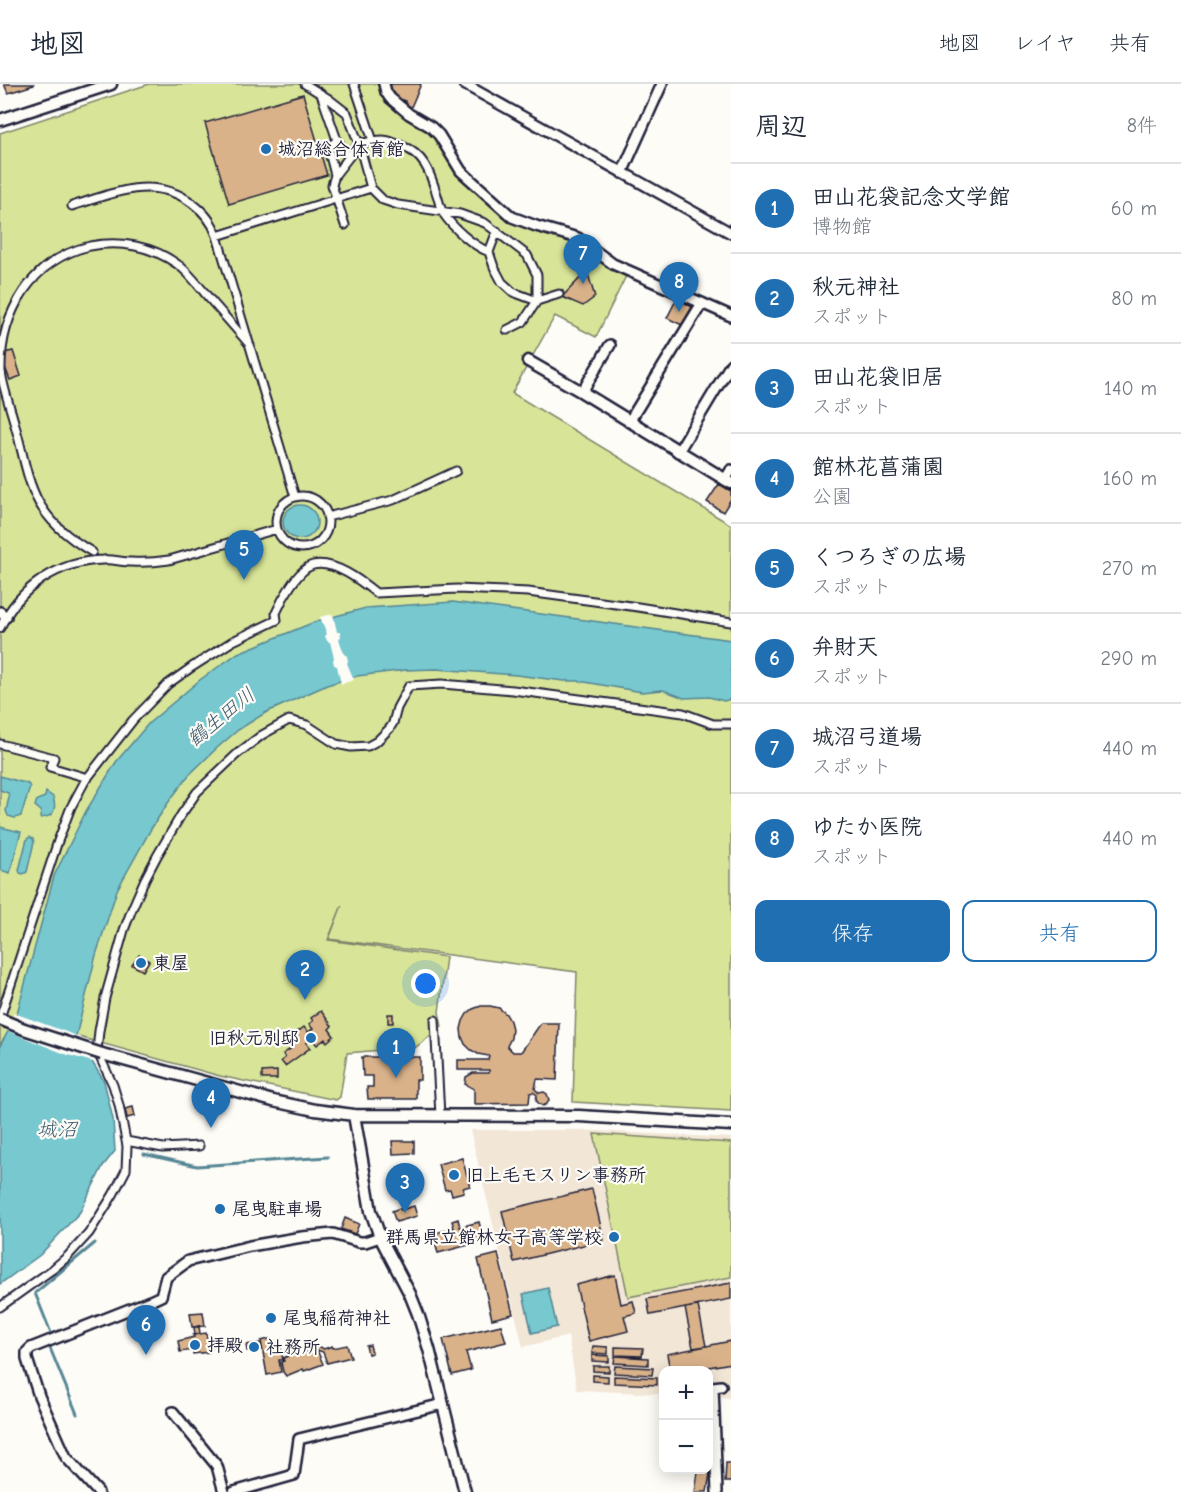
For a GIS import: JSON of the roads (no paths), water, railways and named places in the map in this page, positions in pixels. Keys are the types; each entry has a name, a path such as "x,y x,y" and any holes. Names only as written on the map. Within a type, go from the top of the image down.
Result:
{"street":[{"path":"0,120 111,84"},
{"path":"305,84 347,113 359,144 371,188 383,200 398,205 460,214 485,223 527,255 537,275 537,301 523,322 507,330"},
{"path":"354,84 373,141"},
{"path":"384,84 390,98 409,114 431,127 439,135 461,171 512,217 578,238 613,264 731,316"},
{"path":"464,84 731,233"},
{"path":"622,173 662,84"},
{"path":"321,94 337,140 350,157"},
{"path":"345,225 332,185 335,175 359,144 385,139 410,149 424,161 442,212 458,230 489,252"},
{"path":"335,175 328,148 337,140"},
{"path":"72,206 133,188 144,187 165,190 185,198 209,221 217,236 295,497"},
{"path":"217,236 371,188"},
{"path":"497,231 489,252 502,282 513,292 537,301 559,294"},
{"path":"92,552 71,539 58,526 33,491 1,373 1,346 4,329 14,304 26,285 46,266 70,252 96,245 137,246 163,255 186,270 250,345"},
{"path":"629,422 702,303"},
{"path":"582,392 610,345"},
{"path":"528,361 678,452 729,478"},
{"path":"678,452 731,364"},
{"path":"327,517 393,500 456,471"},
{"path":"295,497 309,497 317,501 324,508 327,517 324,535 308,547 287,543 277,529 278,511 287,501 295,497"},
{"path":"0,628 3,615 29,588 67,566 103,560 157,562 169,560 277,529"},
{"path":"731,622 528,592 457,589 376,593 346,572 313,565 305,570 287,591 276,613 277,620 232,641 168,684 133,720 88,778 71,807 58,841 0,1018 24,1029 102,1054 273,1101 315,1110 354,1115 579,1116 731,1125"},
{"path":"0,1308 53,1269 89,1233 126,1170 126,1141 118,1105 97,1051 105,998 124,930 157,856 197,792 237,753 262,735 289,720 307,725 336,744 351,747 368,746 377,741 390,728 409,686 442,684 513,690 683,712 714,724 731,724"},
{"path":"0,744 54,758 50,767 88,778"},
{"path":"435,1020 440,1116"},
{"path":"354,1115 371,1211 380,1237 418,1314 465,1492"},
{"path":"126,1141 163,1148 200,1146"},
{"path":"98,1492 66,1457 39,1396 27,1359 27,1352 31,1348 161,1296 166,1277 188,1261 250,1246 302,1237 333,1234 365,1242 380,1237"},
{"path":"717,1492 713,1387 721,1386"},
{"path":"234,1492 294,1475 299,1439 442,1404"},
{"path":"173,1412 216,1466 224,1492"}],"water":[{"path":"300,505 312,510 317,522 312,534 300,539 288,534 283,522 288,510"},
{"path":"453,602 731,640 731,699 724,701 709,697 684,698 663,690 642,692 579,681 516,675 436,669 406,670 357,676 327,685 265,713 238,730 189,775 151,829 117,890 96,955 76,1036 104,1081 113,1119 115,1151 103,1166 80,1212 40,1255 0,1284 0,1046 16,1017 54,876 86,811 116,762 149,723 201,679 238,653 317,621 366,608"},
{"path":"0,776 28,784 30,787 21,816 15,818 8,816 6,811 9,797 8,793 0,790"},
{"path":"46,792 53,797 55,806 51,814 40,818 41,811 35,806 37,800 45,797"},
{"path":"0,827 21,832 10,873 0,870"},
{"path":"30,837 34,842 27,872 23,874 19,870 27,839"},
{"path":"548,1288 557,1327 532,1333 523,1294"}],"waterway":[{"path":"144,1154 197,1166 328,1157"},
{"path":"50,1337 51,1333 35,1293 95,1243"},
{"path":"50,1343 77,1414"}],"place":[{"name":"城沼総合体育館","path":"266,149"},
{"name":"城沼弓道場","path":"583,284"},
{"name":"ゆたか医院","path":"679,312"},
{"name":"くつろぎの広場","path":"244,580"},
{"name":"東屋","path":"141,963"},
{"name":"秋元神社","path":"305,1000"},
{"name":"旧秋元別邸","path":"311,1038"},
{"name":"田山花袋記念文学館","path":"396,1078"},
{"name":"館林花菖蒲園","path":"211,1128"},
{"name":"旧上毛モスリン事務所","path":"454,1175"},
{"name":"尾曳駐車場","path":"220,1209"},
{"name":"田山花袋旧居","path":"405,1213"},
{"name":"群馬県立館林女子高等学校","path":"614,1237"},
{"name":"尾曳稲荷神社","path":"271,1318"},
{"name":"拝殿","path":"195,1345"},
{"name":"社務所","path":"254,1347"},
{"name":"弁財天","path":"146,1355"}],"water label":[{"name":"鶴生田川","path":"221,717"},
{"name":"城沼","path":"57,1129"}]}
